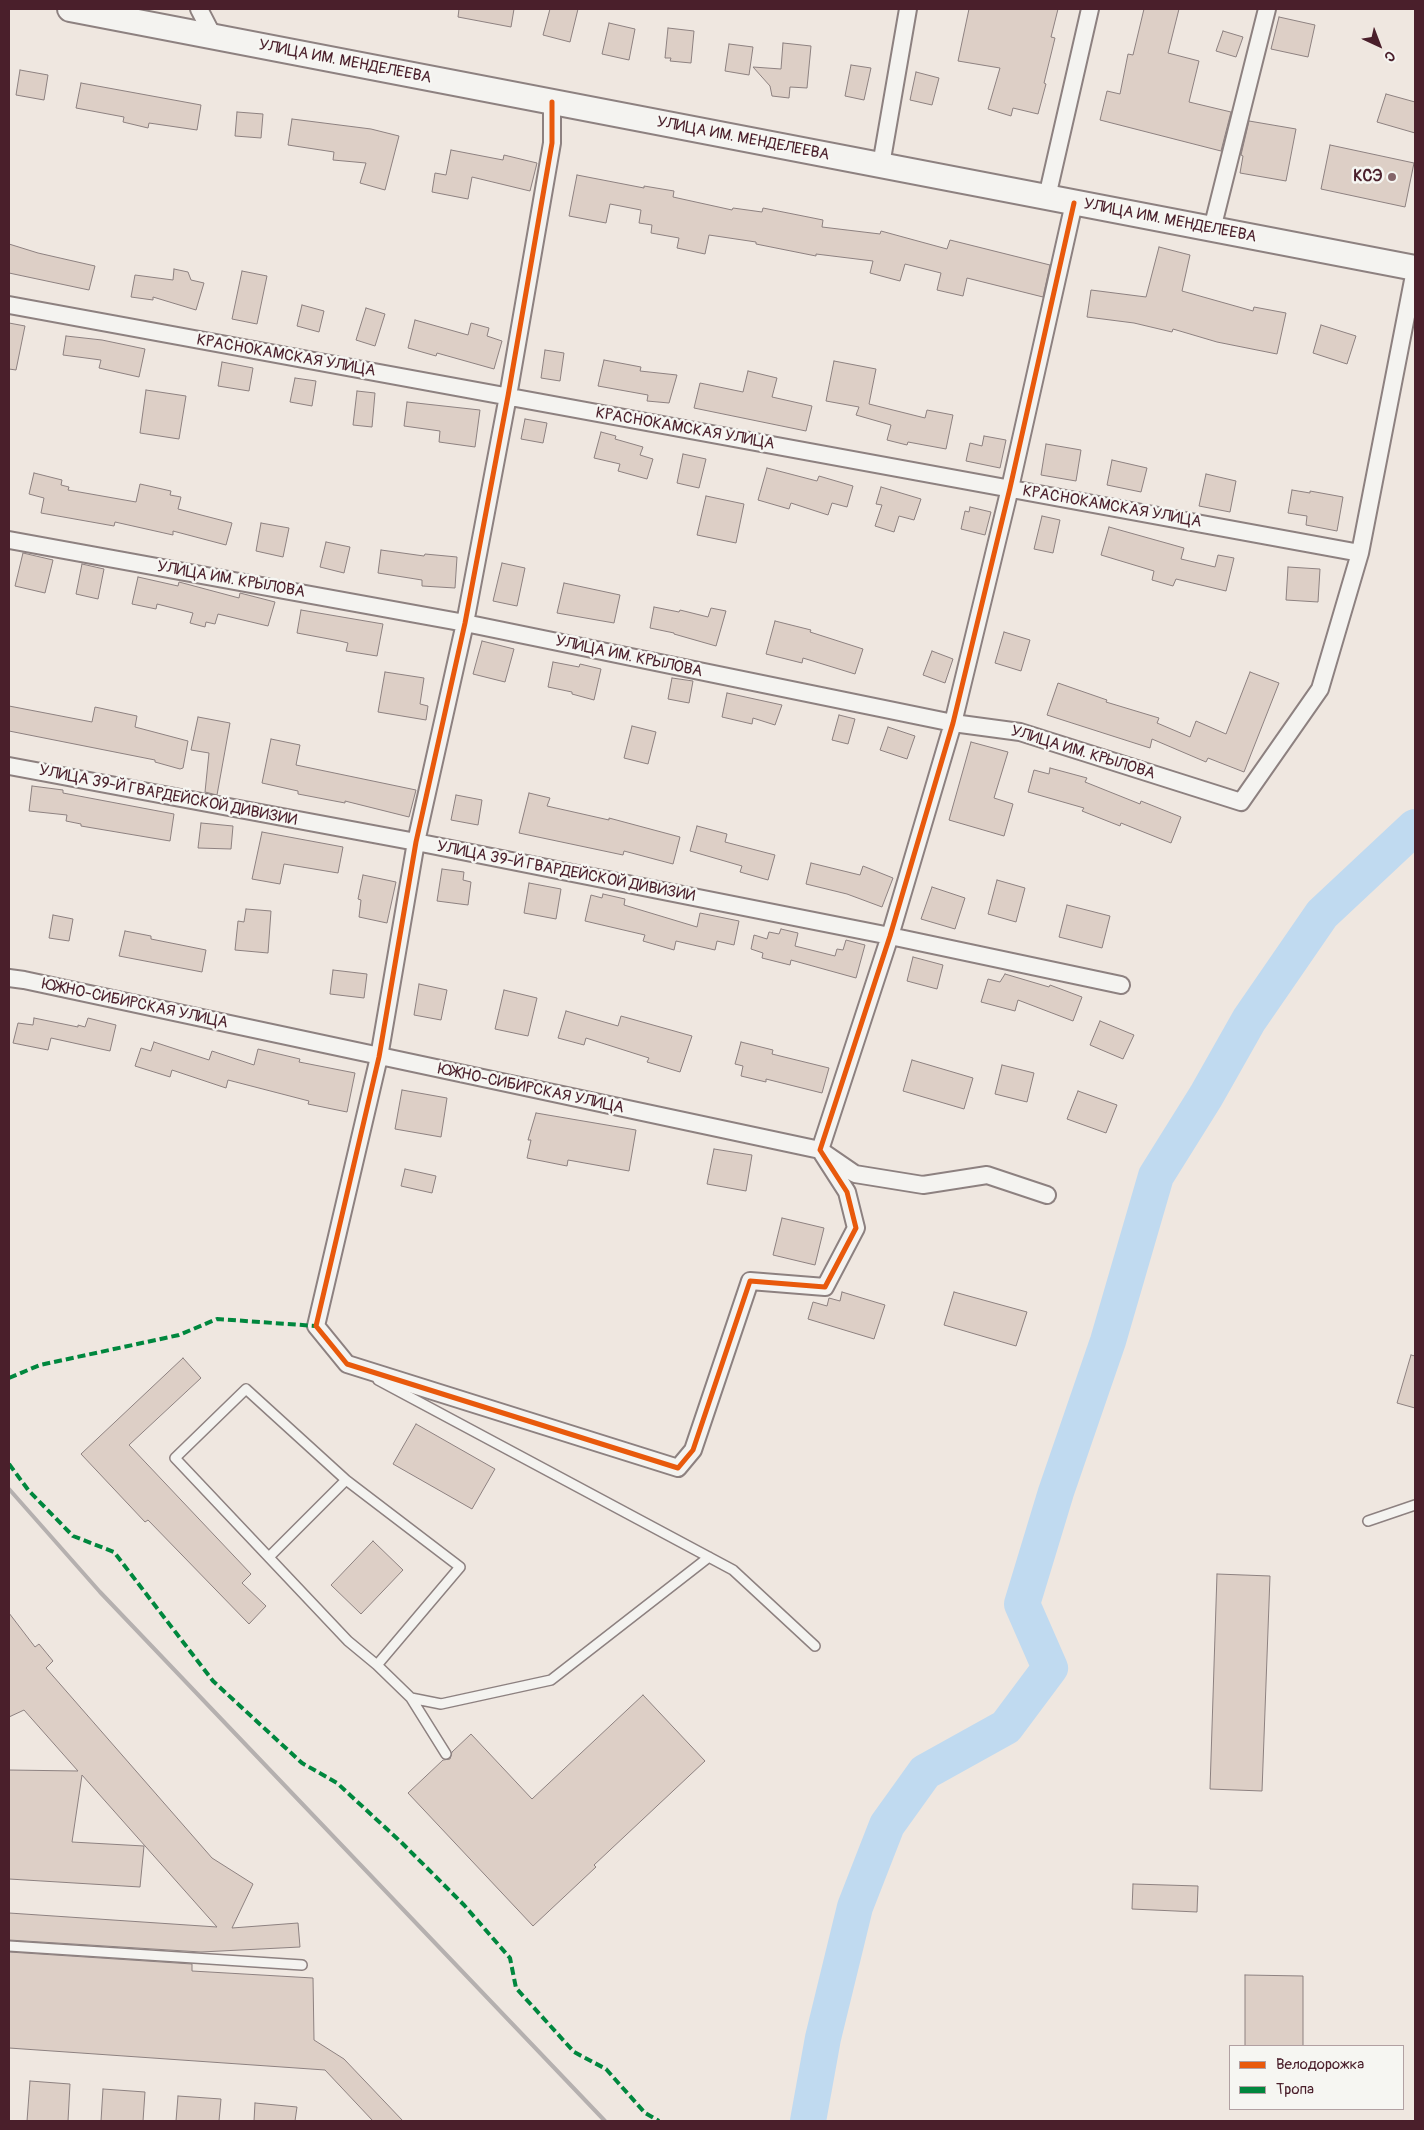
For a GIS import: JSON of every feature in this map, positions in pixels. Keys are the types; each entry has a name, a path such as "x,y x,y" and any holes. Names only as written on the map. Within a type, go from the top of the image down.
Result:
{"main road":[{"name":"УЛИЦА ИМ. МЕНДЕЛЕЕВА","path":"70,9 1415,269"}],"street":[{"path":"199,9 213,36"},
{"path":"881,165 908,9"},
{"path":"1047,197 1090,9"},
{"path":"1212,229 1267,9"},
{"path":"552,102 552,143 508,396 465,623 416,842 379,1057 316,1326 347,1364 678,1468 692,1450 750,1281 826,1287 856,1228 847,1192 820,1150 890,936 953,723 1010,488 1074,203"},
{"path":"1360,553 1415,269"},
{"name":"КРАСНОКАМСКАЯ УЛИЦА","path":"9,306 1360,553"},
{"name":"УЛИЦА ИМ. КРЫЛОВА","path":"9,540 465,623 953,723 1020,732 1241,802 1320,689 1360,553"},
{"name":"УЛИЦА 39-Й ГВАРДЕЙСКОЙ ДИВИЗИИ","path":"9,766 416,842 1121,984"},
{"name":"ЮЖНО-СИБИРСКАЯ УЛИЦА","path":"9,978 820,1150 855,1174 924,1185 987,1175 1047,1195"}],"lane":[{"path":"347,1364 733,1570 815,1646"},
{"path":"377,1665 460,1568 346,1480 246,1389 175,1458 348,1641 377,1665 411,1698 446,1754"},
{"path":"269,1558 346,1480"},
{"path":"1368,1521 1415,1505"},
{"path":"411,1698 441,1704 551,1680 709,1557"},
{"path":"9,1946 302,1965"}],"building":[{"path":"459,9 514,9 511,27 458,17"},
{"path":"550,9 578,9 570,42 543,35"},
{"path":"969,9 1058,9 1051,37 1055,38 1038,114 1013,108 1011,116 988,109 1000,68 958,61"},
{"path":"1144,9 1179,9 1168,53 1199,61 1189,102 1231,112 1221,151 1100,120 1107,91 1120,94 1128,54 1133,55"},
{"path":"1279,17 1315,25 1308,57 1271,49"},
{"path":"609,23 635,29 629,60 602,54"},
{"path":"668,28 694,31 691,63 670,61 671,58 665,58"},
{"path":"1223,31 1243,37 1236,57 1216,51"},
{"path":"783,43 811,46 807,88 790,87 789,98 772,96 770,86 753,67 781,69"},
{"path":"729,44 753,47 749,75 725,71"},
{"path":"851,65 871,68 864,100 845,96"},
{"path":"20,70 48,75 44,100 16,95"},
{"path":"916,72 939,78 932,105 910,100"},
{"path":"81,83 201,105 197,130 149,123 148,128 123,122 124,117 76,108"},
{"path":"1386,94 1415,102 1415,133 1377,122"},
{"path":"237,112 263,114 261,138 235,136"},
{"path":"292,119 371,129 399,136 385,190 360,183 366,163 333,160 334,152 288,145"},
{"path":"1249,121 1296,129 1286,181 1240,173 1243,156 1241,155"},
{"path":"1330,145 1414,163 1405,207 1321,189"},
{"path":"451,150 503,160 504,155 537,163 530,191 472,177 468,199 432,192 435,173 446,175"},
{"path":"577,175 644,188 644,186 674,191 673,197 732,210 733,208 762,212 763,208 823,220 822,227 880,234 881,231 947,249 950,240 1050,265 1043,297 967,278 963,296 937,290 941,273 905,264 900,281 870,273 873,261 816,254 816,256 756,244 756,242 709,235 705,254 677,248 679,238 651,233 652,225 639,223 641,210 610,204 606,223 569,216"},
{"path":"9,244 38,253 95,266 89,290 9,273"},
{"path":"1159,247 1190,255 1182,291 1253,311 1254,307 1286,313 1277,354 1217,342 1173,329 1172,332 1134,323 1087,317 1091,290 1146,297"},
{"path":"174,269 188,272 191,280 204,283 196,310 153,297 153,300 131,297 135,275 173,280"},
{"path":"242,271 267,276 257,324 232,319"},
{"path":"302,305 324,311 319,332 297,326"},
{"path":"366,308 385,314 375,346 356,340"},
{"path":"415,320 468,335 471,323 489,328 487,336 502,341 494,369 437,353 436,356 408,348"},
{"path":"9,323 25,326 16,370 9,369"},
{"path":"1321,325 1356,336 1347,364 1313,353"},
{"path":"66,336 102,340 145,349 139,377 99,368 101,360 63,355"},
{"path":"545,350 564,353 560,381 541,378"},
{"path":"604,360 641,367 640,371 677,375 669,403 647,401 648,395 598,386"},
{"path":"834,361 876,369 869,404 925,418 927,410 953,415 946,449 908,442 907,445 887,440 891,425 856,415 859,407 826,401"},
{"path":"222,362 253,368 249,391 218,386"},
{"path":"748,371 777,378 772,397 812,406 806,431 694,408 700,383 743,392"},
{"path":"295,378 316,381 312,406 290,402"},
{"path":"146,390 186,396 179,439 140,433"},
{"path":"357,391 375,393 372,427 353,425"},
{"path":"407,402 480,410 475,447 439,442 440,431 404,426"},
{"path":"525,419 547,423 543,443 521,439"},
{"path":"601,432 616,436 615,439 643,447 640,455 653,459 647,479 618,471 620,464 594,458"},
{"path":"984,436 1006,440 1000,468 966,461 970,443 982,446"},
{"path":"1046,444 1081,450 1076,481 1041,475"},
{"path":"683,454 706,459 699,488 677,483"},
{"path":"1112,460 1147,468 1141,492 1107,485"},
{"path":"767,468 817,481 819,476 853,486 847,507 832,503 828,515 791,503 789,509 758,500"},
{"path":"34,473 62,480 61,485 69,487 68,490 136,502 140,484 171,491 170,495 181,497 178,509 232,523 226,545 173,531 173,535 115,522 114,526 41,513 44,498 29,494"},
{"path":"1206,474 1236,481 1230,512 1199,506"},
{"path":"881,487 921,499 914,520 899,516 894,532 875,526 882,505 876,504"},
{"path":"1292,490 1343,497 1337,531 1306,525 1307,516 1288,513"},
{"path":"706,496 744,504 736,543 697,535"},
{"path":"970,507 991,512 985,535 961,529 965,511 969,512"},
{"path":"1042,516 1060,520 1053,553 1034,549"},
{"path":"261,523 289,528 283,557 256,551"},
{"path":"1109,527 1184,548 1181,559 1215,567 1218,555 1234,558 1226,591 1176,579 1173,586 1152,580 1154,571 1101,555"},
{"path":"326,542 350,547 344,573 320,567"},
{"path":"381,550 424,556 425,554 457,557 455,588 422,586 422,580 378,573"},
{"path":"23,553 53,560 45,593 15,586"},
{"path":"502,563 525,568 517,606 493,601"},
{"path":"82,564 104,569 98,599 76,594"},
{"path":"1288,567 1320,569 1318,602 1286,600"},
{"path":"138,577 178,586 179,582 239,598 240,593 275,602 268,626 218,614 215,624 206,622 205,627 190,623 193,613 157,604 156,609 132,604"},
{"path":"564,583 620,595 614,623 557,613"},
{"path":"654,607 679,612 680,610 708,617 711,608 726,611 716,646 650,628"},
{"path":"301,610 383,624 377,656 346,651 348,643 297,633"},
{"path":"775,621 811,630 810,632 863,649 855,674 803,658 802,663 766,654"},
{"path":"1004,632 1030,640 1021,671 995,663"},
{"path":"482,641 514,649 505,682 473,674"},
{"path":"932,651 953,659 945,683 923,675"},
{"path":"553,662 579,667 580,664 601,669 594,700 572,694 572,692 548,687"},
{"path":"385,672 424,678 420,704 428,706 426,720 378,712"},
{"path":"1250,672 1279,683 1244,772 1208,758 1206,762 1152,739 1150,748 1047,715 1058,683 1107,700 1106,702 1159,718 1157,723 1190,737 1196,721 1226,734"},
{"path":"672,678 693,681 689,703 668,699"},
{"path":"727,693 782,705 775,725 753,718 752,724 722,717"},
{"path":"9,706 92,722 95,707 137,716 135,727 188,741 183,768 180,769 155,762 155,760 9,731"},
{"path":"839,715 855,719 848,744 832,740"},
{"path":"198,717 230,723 217,795 205,792 209,753 191,750"},
{"path":"632,726 656,732 648,764 624,758"},
{"path":"888,727 915,736 907,759 880,750"},
{"path":"271,739 300,745 296,765 416,790 409,817 345,801 345,803 298,794 298,791 262,783"},
{"path":"971,742 1008,752 994,798 1013,804 1004,836 949,820"},
{"path":"1050,768 1087,778 1085,782 1140,804 1141,801 1181,817 1171,843 1121,823 1120,826 1082,811 1084,808 1028,792 1034,770 1049,774"},
{"path":"32,786 63,790 63,793 174,814 170,841 81,826 81,824 66,821 67,815 29,811"},
{"path":"529,793 550,798 547,806 609,820 609,818 680,837 673,864 624,851 623,855 519,833"},
{"path":"456,795 482,800 478,825 451,820"},
{"path":"201,823 233,826 231,849 198,848"},
{"path":"697,826 727,834 725,842 775,855 768,880 740,872 742,866 690,851"},
{"path":"262,832 343,847 338,873 284,864 280,884 252,879"},
{"path":"811,863 860,875 863,866 893,878 882,907 847,894 806,884"},
{"path":"442,869 464,872 463,880 471,882 468,905 437,901"},
{"path":"363,875 396,882 387,923 359,917 361,900 358,899"},
{"path":"997,880 1025,888 1016,922 988,914"},
{"path":"529,883 561,889 556,919 524,913"},
{"path":"932,887 965,898 955,929 921,919"},
{"path":"603,894 625,899 624,905 697,927 700,913 739,921 734,945 717,941 715,950 676,941 674,950 643,941 645,935 585,921 591,895 602,898"},
{"path":"1067,905 1110,916 1102,948 1059,937"},
{"path":"246,909 271,911 268,953 235,950 238,921 244,922"},
{"path":"53,915 73,919 69,941 49,938"},
{"path":"781,929 798,933 795,946 835,956 837,949 843,950 846,940 865,945 856,978 791,960 790,965 762,958 763,953 751,949 754,935 767,939 769,932 779,934"},
{"path":"125,931 151,936 151,939 206,950 202,972 119,956"},
{"path":"913,957 943,965 937,989 907,981"},
{"path":"333,970 367,974 364,998 330,994"},
{"path":"1005,974 1049,987 1050,985 1082,997 1073,1021 1018,1000 1015,1011 981,1002 988,979 1000,982"},
{"path":"419,984 447,990 441,1020 414,1015"},
{"path":"504,990 537,998 528,1036 495,1029"},
{"path":"566,1011 618,1026 621,1016 692,1036 680,1072 647,1062 649,1058 586,1038 584,1045 558,1038"},
{"path":"34,1018 78,1027 78,1025 85,1027 88,1018 116,1025 110,1051 51,1038 48,1050 13,1043 18,1023 33,1025"},
{"path":"1100,1021 1134,1035 1123,1059 1090,1045"},
{"path":"154,1042 209,1060 212,1051 254,1065 258,1049 300,1059 299,1062 355,1073 347,1112 308,1104 309,1101 228,1080 226,1088 172,1070 170,1077 135,1066 141,1048 151,1051"},
{"path":"741,1042 773,1050 772,1054 829,1068 822,1093 766,1079 766,1082 741,1076 743,1066 735,1064"},
{"path":"912,1060 973,1078 964,1109 903,1091"},
{"path":"1002,1065 1034,1073 1027,1102 995,1094"},
{"path":"402,1090 447,1098 441,1137 395,1129"},
{"path":"1078,1091 1117,1105 1106,1133 1067,1119"},
{"path":"536,1113 636,1130 629,1171 568,1160 567,1166 527,1158 531,1140 528,1140"},
{"path":"714,1149 752,1155 746,1191 707,1184"},
{"path":"405,1169 436,1176 432,1193 401,1186"},
{"path":"782,1218 824,1228 815,1265 773,1255"},
{"path":"842,1292 885,1305 874,1339 808,1319 813,1302 827,1306 829,1298 840,1301"},
{"path":"954,1292 1027,1312 1016,1346 944,1325"},
{"path":"1411,1355 1415,1356 1415,1408 1397,1403"},
{"path":"183,1358 201,1378 129,1445 251,1574 242,1583 266,1606 249,1624 148,1520 145,1522 81,1454"},
{"path":"416,1424 495,1469 472,1509 393,1464"},
{"path":"373,1541 403,1570 361,1614 331,1585"},
{"path":"1217,1574 1270,1576 1262,1791 1210,1789"},
{"path":"9,1613 35,1647 39,1644 53,1661 46,1668 212,1858 253,1884 232,1928 298,1923 300,1947 201,1952 9,1940 9,1913 217,1927 82,1775 72,1842 144,1846 140,1887 9,1879 9,1770 78,1771 24,1710 9,1717"},
{"path":"643,1695 705,1761 594,1865 596,1867 533,1926 408,1793 443,1760 450,1759 452,1752 471,1734 532,1799"},
{"path":"1133,1884 1198,1886 1197,1912 1132,1909"},
{"path":"9,1952 192,1964 192,1971 313,1978 314,2040 344,2059 403,2121 373,2121 325,2070 9,2048"},
{"path":"1245,1975 1303,1976 1303,2045 1245,2045"},
{"path":"30,2081 70,2084 68,2121 27,2121"},
{"path":"103,2089 145,2092 143,2121 101,2121"},
{"path":"178,2096 221,2099 219,2121 176,2121"},
{"path":"255,2103 297,2107 295,2121 254,2121"}],"waterway":[{"path":"808,2121 823,2038 855,1907 887,1825 925,1772 1006,1727 1050,1668 1022,1604 1056,1492 1108,1341 1156,1176 1206,1096 1249,1020 1322,914 1415,827"}],"railway":[{"path":"9,1489 100,1592 605,2121"}],"marked path":[{"path":"9,1378 40,1365 179,1335 217,1319 316,1326"},
{"path":"9,1464 29,1491 73,1536 114,1552 213,1681 302,1763 337,1783 402,1843 464,1905 510,1958 516,1988 574,2052 606,2069 645,2113 659,2121"}],"cycle path":[{"path":"552,102 552,143 508,396 465,623 416,842 379,1057 316,1326 347,1364 678,1468 693,1450 750,1281 825,1287 856,1228 847,1192 820,1150 890,936 953,723 1010,488 1074,203"}],"place":[{"name":"КСЭ","path":"1392,177"}]}
